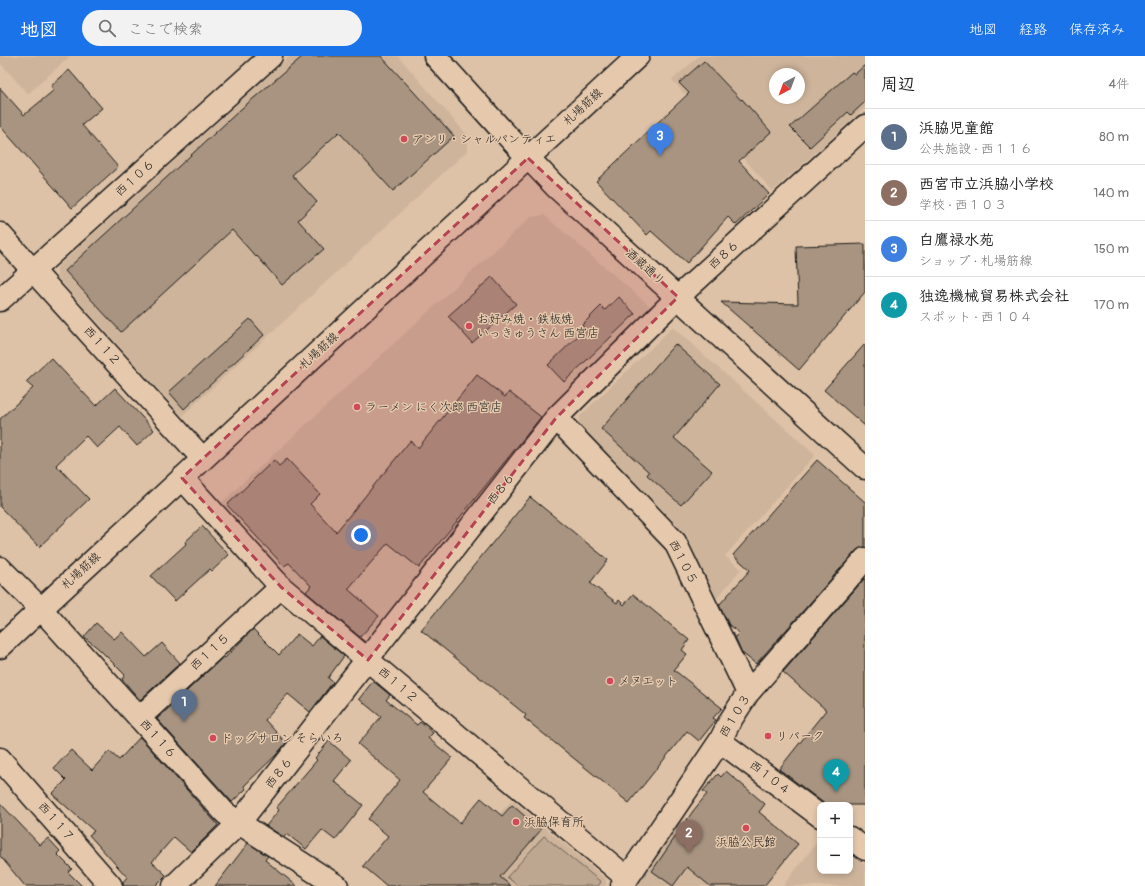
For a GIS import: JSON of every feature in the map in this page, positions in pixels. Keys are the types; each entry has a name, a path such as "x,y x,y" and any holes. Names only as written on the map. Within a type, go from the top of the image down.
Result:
{"street":[{"name":"酒蔵通り","path":"435,56 528,158 556,186 865,468"},
{"name":"札場筋線","path":"0,646 638,56"},
{"name":"西１０６","path":"0,300 256,61"},
{"name":"西８６","path":"174,886 239,824 556,418 678,296 865,126"},
{"name":"西１１２","path":"0,234 202,459"},
{"name":"西１０５","path":"556,418 675,542 748,692"},
{"name":"西１１２","path":"182,478 281,587 368,660 624,882"},
{"name":"西１０３","path":"624,882 720,741 730,721 748,692 865,559"},
{"name":"西１１６","path":"0,568 41,609 225,812 239,824 337,886"},
{"name":"西１１５","path":"139,718 281,587"},
{"name":"西１０４","path":"720,741 817,814"},
{"name":"西１１７","path":"0,759 111,886"},
{"path":"853,840 865,849"}],"highlighted area":[{"path":"528,158 678,297 556,418 368,660 281,587 182,478"}],"shaded area":[{"path":"0,56 70,56 28,94 0,63"},
{"path":"290,56 398,56 467,135 467,151 182,416 57,277 57,267"},
{"path":"699,56 865,56 865,108 773,191 672,80"},
{"path":"544,215 651,307 557,401 369,639 295,585 221,503 531,217"},
{"path":"673,327 815,455 725,556 741,569 714,602 687,535 578,424 580,416"},
{"name":"浜脇保育所","path":"512,800 606,879 606,886 436,886"},
{"path":"679,821 759,886 637,886"},
{"path":"544,836 601,882 598,886 518,886 507,877"},
{"path":"817,842 817,874 853,874 853,855 865,865 865,886 783,886"}],"building":[{"path":"303,56 381,56 454,136 393,191 339,132 292,175 317,202 298,220 324,249 282,285 232,230 121,332 65,271 241,109"},
{"path":"704,61 741,100 742,99 771,132 739,161 769,194 736,225 728,217 687,263 651,231 647,235 596,181 689,93 679,83"},
{"path":"865,65 865,102 851,115 848,112 810,147 790,127 852,72 855,74"},
{"path":"69,70 102,108 82,125 118,167 72,208 0,126 0,88 24,115 54,90 51,86"},
{"path":"865,244 865,292 799,370 721,302 798,304 796,246"},
{"path":"492,277 516,304 472,343 448,316"},
{"path":"619,297 635,314 564,382 548,365 585,329 582,325 601,306 605,310"},
{"path":"250,319 264,335 184,409 169,392"},
{"path":"675,344 720,384 674,438 712,471 681,505 647,475 649,472 601,429"},
{"path":"865,344 865,426 824,390"},
{"path":"51,358 96,406 115,388 154,430 137,446 120,427 97,448 86,436 56,465 89,499 39,547 0,507 0,419 33,388 26,382"},
{"path":"477,375 505,397 509,392 541,417 419,568 388,543 348,589 379,616 360,637 306,592 311,586 289,563 284,566 227,505 274,460 279,466 287,459 320,494 310,504 336,532 410,441 418,448"},
{"path":"817,460 865,502 865,547 856,551 756,664 742,653 735,637 739,633 729,625 719,605 750,570 733,555"},
{"path":"530,497 608,560 590,583 617,603 619,600 624,605 633,594 689,640 682,650 687,654 674,670 722,708 713,718 716,720 699,741 687,731 629,803 524,718 526,715 421,630"},
{"path":"202,526 229,555 212,571 210,569 175,601 151,576 186,544 185,542"},
{"path":"865,578 865,805 853,805 853,802 822,802 779,769 826,710 783,672"},
{"path":"96,623 114,639 122,632 146,657 162,643 180,663 140,700 122,679 125,675 99,649 84,637"},
{"path":"253,629 279,655 297,634 312,646 320,636 344,656 328,678 333,682 310,712 288,694 265,720 286,743 276,755 244,786 246,789 232,802 157,719 223,657 225,658"},
{"path":"373,681 390,695 386,700 417,725 420,722 433,733 428,738 452,758 423,792 460,823 481,798 502,816 512,805 541,830 500,877 511,886 387,886 363,866 388,836 368,819 400,780 358,744 381,717 359,699"},
{"path":"140,737 218,825 191,852 174,837 152,862 166,875 155,886 123,886 123,882 127,877 89,835 94,831 52,794 66,780 54,768 71,750 92,770 109,751 119,760"},
{"path":"329,741 351,760 334,781 363,805 335,840 322,830 306,849 287,834 284,837 266,826 279,810 276,808 317,760 315,758"},
{"path":"726,771 765,804 759,812 798,844 764,886 710,886 687,867 673,886 652,871 693,811 707,794 703,791 718,774 721,777"},
{"path":"0,803 40,845 48,838 60,851 57,854 72,869 68,872 82,886 25,886 0,856"},
{"path":"248,843 268,856 265,860 297,886 215,886"}],"place":[{"name":"アンリ・シャルパンティエ","path":"404,139"},
{"name":"白鷹禄水苑","path":"660,156"},
{"name":"お好み焼・鉄板焼 いっきゅうさん 西宮店","path":"469,326"},
{"name":"ラーメン にく次郎 西宮店","path":"357,407"},
{"name":"メヌエット","path":"610,681"},
{"name":"浜脇児童館","path":"184,722"},
{"name":"リパーク","path":"768,736"},
{"name":"ドッグサロン そらいろ","path":"213,738"},
{"name":"独逸機械貿易株式会社","path":"836,792"},
{"name":"浜脇保育所","path":"516,822"},
{"name":"浜脇公民館","path":"746,828"},
{"name":"西宮市立浜脇小学校","path":"689,853"}]}
